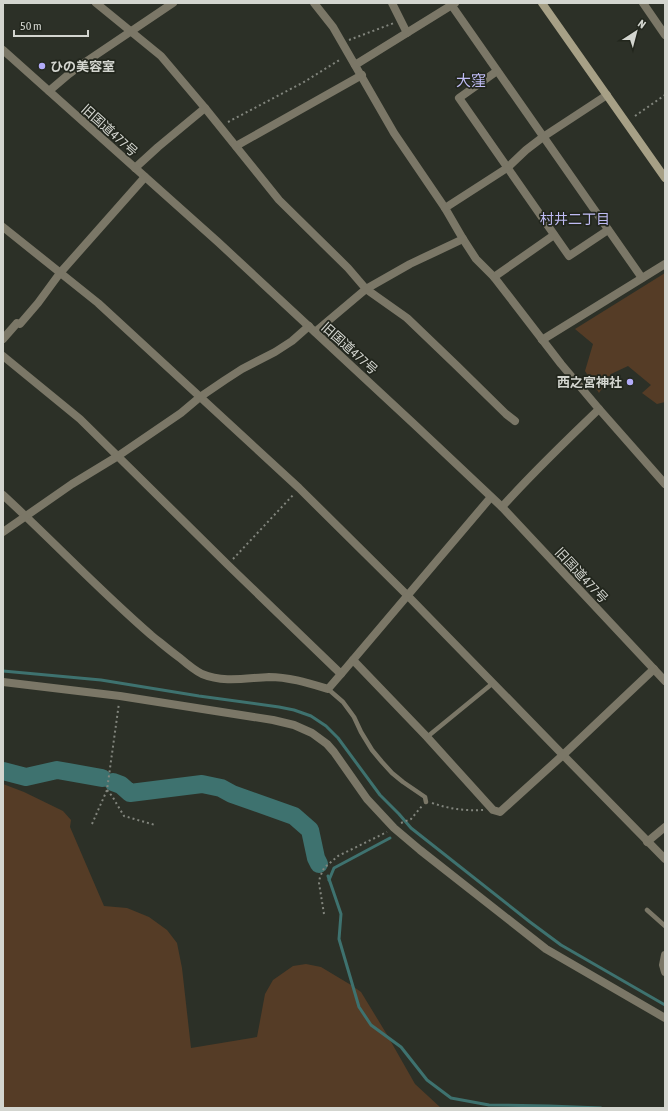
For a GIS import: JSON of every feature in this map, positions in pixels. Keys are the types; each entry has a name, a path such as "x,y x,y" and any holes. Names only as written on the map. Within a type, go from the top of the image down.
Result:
{"street":[{"path":"96,3 161,56 279,200 348,268 366,289 406,318 515,421"},
{"path":"49,91 81,65 173,3"},
{"path":"314,3 333,27 394,133 445,208 476,259 494,277 542,340 599,409 665,484"},
{"path":"392,3 407,33"},
{"path":"542,3 665,178"},
{"path":"642,3 665,35"},
{"path":"355,65 452,4 642,278"},
{"name":"旧国道477号","path":"3,50 218,242 383,394 502,508 665,681"},
{"path":"497,71 459,98 507,168 569,256 608,230"},
{"path":"236,146 362,76"},
{"path":"445,208 507,168 526,150 607,95"},
{"path":"135,168 205,108"},
{"path":"3,339 17,323 20,324 38,303 60,273 145,177"},
{"path":"3,227 103,308 299,488 407,594 665,859"},
{"path":"494,277 554,235"},
{"path":"3,532 72,484 118,456 236,373 275,352 312,329 366,289 410,264 463,238"},
{"path":"542,340 665,264"},
{"path":"3,356 72,412 341,674"},
{"path":"502,508 565,441 599,409"},
{"path":"3,496 26,516 119,607 194,670 218,679 231,680 269,677 290,678 328,689 407,594 434,565 491,497"},
{"path":"353,660 427,737 493,810 500,812 654,669"},
{"path":"3,682 120,696 286,723 312,733 327,744 334,752 367,799 397,826 420,850 546,949 665,1018"},
{"path":"647,842 665,826"},
{"path":"665,955 663,965 665,972"}],"lane":[{"path":"427,737 493,683"},
{"path":"328,689 343,702 372,750 382,762 403,782 426,797 426,802"},
{"path":"647,910 665,926"}],"path":[{"path":"342,43 400,20"},
{"path":"220,127 304,82 349,55"},
{"path":"635,116 665,95"},
{"path":"228,565 299,488"},
{"path":"92,824 107,790 120,696"},
{"path":"107,790 124,816 156,824"},
{"path":"324,914 319,883 320,877 324,868 338,856 411,819 426,802 466,811 493,810"}],"shaded area":[{"path":"665,273 665,402 657,404 642,393 651,385 628,366 611,374 599,393 585,371 593,344 575,329"},
{"path":"3,784 24,792 63,811 71,820 70,827 104,906 127,908 149,917 167,930 177,943 182,968 191,1048 257,1037 265,994 273,980 293,966 306,964 321,967 361,992 415,1084 441,1108 3,1108"}],"waterway":[{"path":"3,671 101,680 279,707 311,716 326,726 338,738 380,795 411,828 561,945 665,1005"},
{"path":"3,771 26,777 57,770 102,778"},
{"path":"113,782 121,785 130,793 202,784 221,788 232,794 294,816 310,830 316,858 319,864"},
{"path":"329,880 334,868 390,838"},
{"path":"328,876 341,914 339,939 359,1007 371,1025 401,1047 427,1080 451,1098 489,1105 601,1108"}],"place":[{"name":"ひの美容室","path":"42,66"},
{"name":"西之宮神社","path":"630,382"}],"district":[{"name":"大窪","path":"471,81"},
{"name":"村井二丁目","path":"575,219"}]}
